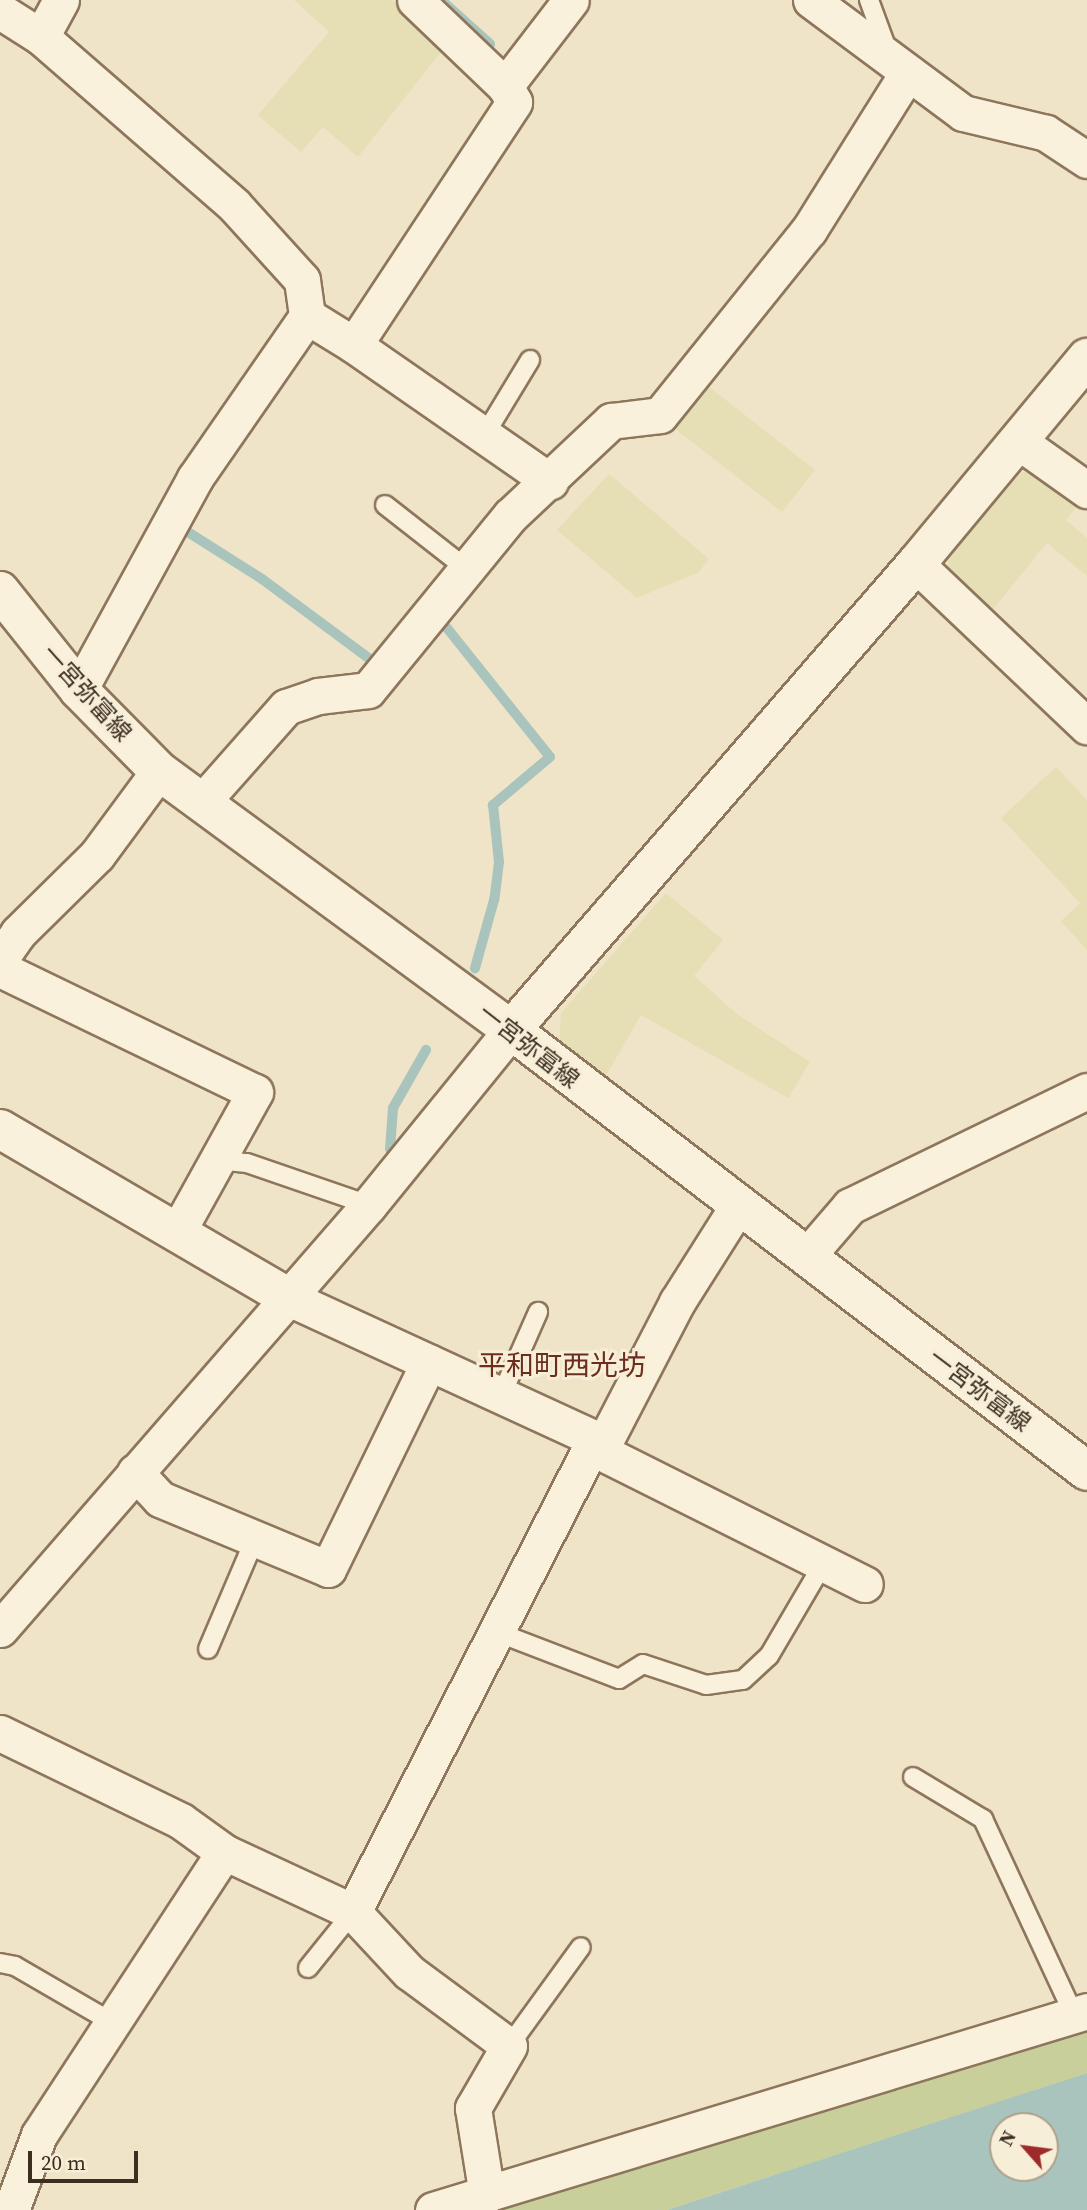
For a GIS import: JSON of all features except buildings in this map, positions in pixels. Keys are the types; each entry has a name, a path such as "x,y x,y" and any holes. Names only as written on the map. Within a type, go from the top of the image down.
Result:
{"main road":[{"path":"511,1030 916,564 1087,358"},
{"name":"一宮弥富線","path":"0,591 79,690 159,771 511,1030 737,1207 1087,1471"},
{"path":"0,1129 289,1298"}],"street":[{"path":"41,37 61,0"},
{"path":"354,345 514,102 505,86 415,0"},
{"path":"505,86 571,0"},
{"path":"811,0 962,113 1046,133 1087,160"},
{"path":"0,11 41,37 233,205 302,279 307,316 195,478 79,690"},
{"path":"202,802 286,707 318,696 368,690 510,516 611,421 660,415 809,230 899,66"},
{"path":"307,316 354,345 550,481"},
{"path":"1018,441 1087,490"},
{"path":"916,564 1087,726"},
{"path":"0,959 18,933 97,855 159,771"},
{"path":"0,969 255,1092 177,1233"},
{"path":"0,1629 369,1205 511,1030"},
{"path":"806,1258 850,1206 1087,1091"},
{"path":"353,1912 494,1631 677,1302 737,1207"},
{"path":"289,1298 599,1441 609,1456 864,1584"},
{"path":"135,1472 160,1499 328,1569 429,1362"},
{"path":"0,1733 181,1821 223,1852 353,1912 409,1972 509,2046 473,2108 487,2195"},
{"path":"11,2210 39,2135 110,2021 223,1852"},
{"path":"433,2210 1081,2013"}],"lane":[{"path":"869,0 899,66"},
{"path":"484,436 530,360"},
{"path":"385,505 467,569"},
{"path":"217,1160 247,1163 369,1205"},
{"path":"501,1396 538,1312"},
{"path":"208,1648 255,1539"},
{"path":"494,1631 618,1679 643,1664 706,1685 743,1680 769,1656 823,1564"},
{"path":"913,1777 984,1819 1081,2013"},
{"path":"308,1968 353,1912"},
{"path":"509,2046 581,1947"},
{"path":"0,1963 15,1966 110,2021"}],"shaded area":[{"path":"294,0 392,0 444,48 358,157 323,127 301,152 258,115 329,32"},
{"path":"699,379 815,470 782,512 665,421"},
{"path":"1034,471 1080,503 1066,520 1087,538 1087,576 1047,543 990,613 950,576 947,557 1022,472"},
{"path":"609,474 709,559 699,572 637,598 557,530"},
{"path":"1056,767 1087,800 1087,950 1061,921 1080,903 1001,818"},
{"path":"666,893 723,940 694,976 737,1014 810,1062 788,1098 641,1015 603,1081 559,1048 561,1013"}],"green space":[{"path":"1087,2027 1087,2073 667,2210 482,2210"}],"water":[{"path":"1087,2073 1087,2210 667,2210"}],"waterway":[{"path":"441,0 490,44"},
{"path":"183,529 262,579 371,660"},
{"path":"447,628 550,757 493,805 499,862 494,900 475,968"},
{"path":"390,1149 393,1108 426,1050"}],"district":[{"name":"平和町西光坊","path":"562,1365"}]}
